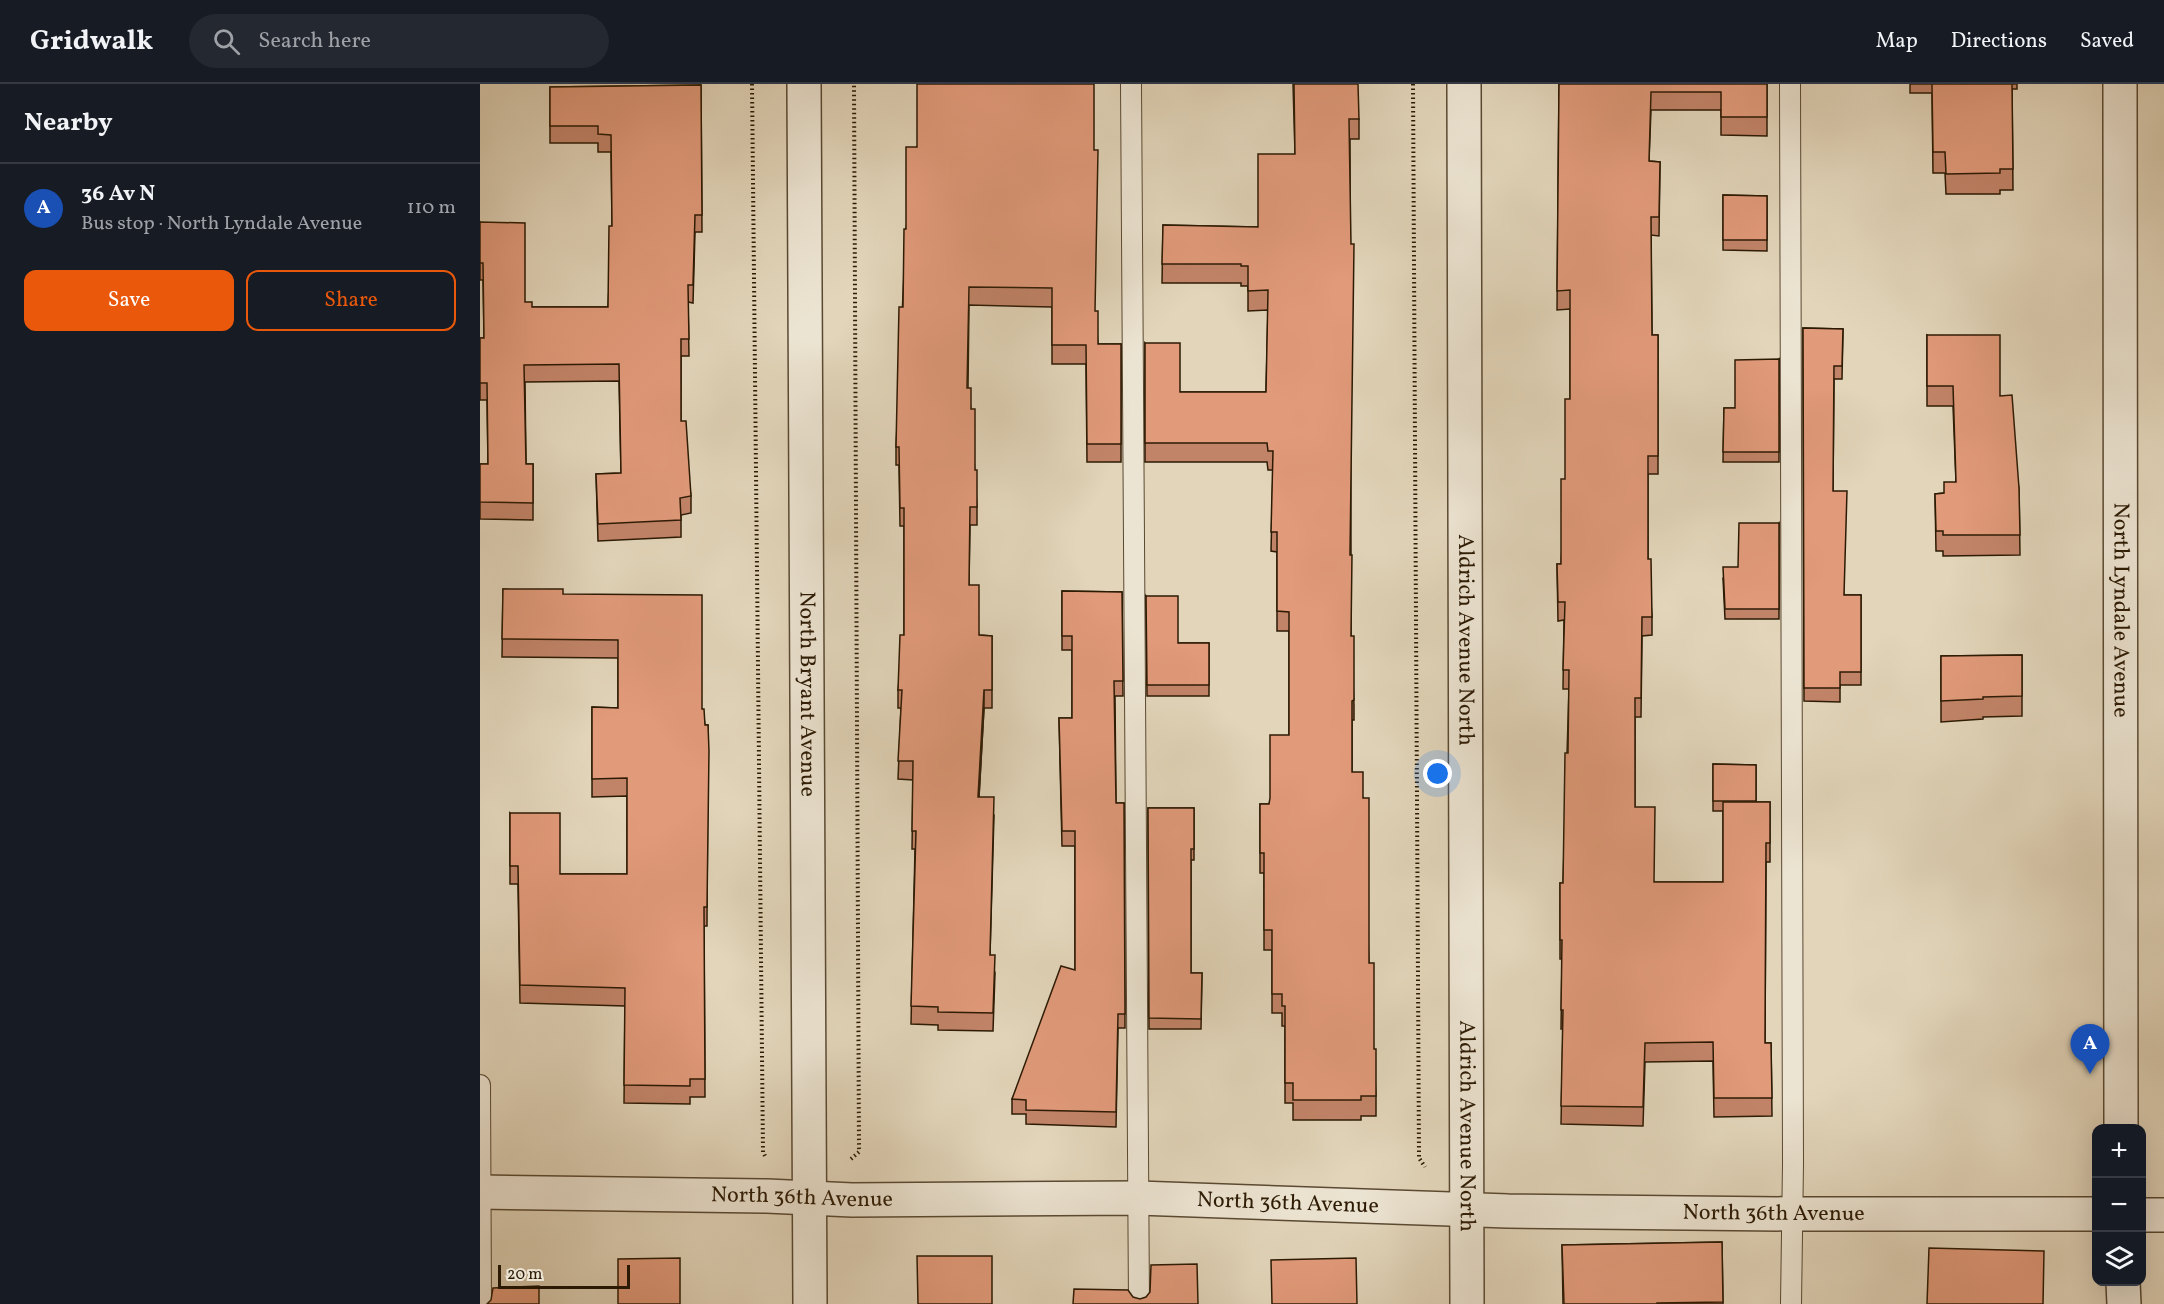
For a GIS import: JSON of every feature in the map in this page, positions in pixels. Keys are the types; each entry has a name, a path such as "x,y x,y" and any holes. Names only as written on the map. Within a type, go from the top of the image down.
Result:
{"street":[{"name":"North Bryant Avenue","path":"804,84 810,1304"},
{"name":"Aldrich Avenue North","path":"1464,84 1467,1304"},
{"name":"North Lyndale Avenue","path":"2118,87 2121,1124"},
{"name":"North 36th Avenue","path":"481,1192 767,1196 808,1199 1138,1198 1508,1211 2092,1214"},
{"path":"2146,1215 2164,1215"},
{"path":"2123,1286 2124,1304"}],"lane":[{"path":"1131,84 1139,1304"},
{"path":"1790,84 1793,1104 1791,1304"},
{"path":"480,1085 481,1304"}],"path":[{"path":"752,84 763,1152 767,1158"},
{"path":"851,1159 859,1152 854,84"},
{"path":"1413,84 1419,1158 1427,1170"}],"building":[{"path":"917,84 1094,84 1094,150 1098,150 1095,311 1098,311 1098,344 1121,344 1121,444 1087,444 1086,345 1052,345 1052,288 969,287 967,388 971,388 971,409 975,409 977,507 970,507 969,585 979,585 979,635 992,636 992,690 984,690 978,797 994,797 990,955 995,955 993,1013 938,1012 938,1007 911,1006 916,831 912,831 913,761 898,761 902,690 898,690 900,635 904,635 904,508 900,508 899,447 896,447 899,307 903,307 904,229 906,229 906,147 917,147"},
{"path":"1294,84 1358,84 1359,119 1349,119 1351,244 1354,244 1350,555 1352,555 1351,636 1354,636 1352,772 1363,772 1363,798 1369,798 1369,963 1374,963 1374,1049 1376,1049 1376,1096 1361,1096 1361,1100 1293,1100 1293,1083 1285,1083 1285,1006 1282,1006 1282,994 1272,994 1272,930 1264,930 1264,853 1260,853 1260,804 1269,804 1270,798 1270,735 1289,735 1289,612 1277,611 1277,532 1271,532 1273,451 1268,451 1267,443 1145,443 1145,343 1180,343 1180,392 1266,392 1268,290 1248,291 1248,266 1241,266 1241,264 1162,264 1163,225 1258,227 1258,154 1295,154"},
{"path":"1559,84 1767,84 1767,117 1721,117 1721,92 1651,92 1649,161 1660,162 1659,217 1651,217 1652,335 1658,335 1658,456 1648,456 1648,559 1651,559 1652,617 1642,617 1641,698 1635,698 1635,807 1655,807 1654,882 1723,882 1723,802 1770,802 1770,843 1766,843 1765,1043 1771,1043 1772,1098 1714,1098 1713,1042 1645,1043 1643,1107 1561,1106 1563,1010 1561,1010 1560,883 1563,883 1569,670 1563,670 1565,602 1558,602 1557,564 1561,564 1561,479 1565,479 1565,399 1570,399 1570,290 1557,291"},
{"path":"1932,84 2012,84 2013,169 2000,169 2000,173 1946,174 1945,152 1933,152"},
{"path":"701,85 702,215 695,215 693,285 688,285 689,339 681,339 681,421 686,421 691,496 680,498 681,520 598,524 596,474 621,473 619,364 524,365 526,464 533,464 533,503 480,502 480,464 488,464 487,383 480,383 480,338 484,338 480,222 525,223 525,302 532,302 532,307 608,307 609,226 612,226 611,135 598,134 598,126 550,126 550,87"},
{"path":"1723,195 1767,196 1767,240 1723,240"},
{"path":"1803,328 1843,329 1842,366 1834,366 1833,491 1847,491 1844,595 1861,595 1861,672 1840,672 1840,688 1804,688"},
{"path":"1927,335 2000,335 2000,396 2012,395 2020,535 1943,535 1943,531 1936,531 1935,494 1944,493 1944,482 1956,482 1953,386 1927,386"},
{"path":"1779,359 1779,452 1723,452 1724,408 1735,408 1735,360"},
{"path":"1739,523 1779,523 1779,609 1725,609 1723,567 1738,567"},
{"path":"503,589 563,589 563,594 702,595 702,709 704,709 705,725 708,725 709,751 707,907 704,907 705,1079 690,1079 690,1086 624,1085 625,988 520,985 518,866 510,866 510,813 560,813 560,874 627,874 627,778 592,779 592,707 618,708 618,640 502,639"},
{"path":"1062,591 1122,592 1123,681 1114,681 1116,803 1124,803 1125,1014 1118,1014 1116,1112 1026,1110 1026,1100 1012,1099 1061,966 1075,970 1075,831 1062,831 1059,718 1072,718 1072,636 1062,636"},
{"path":"1146,596 1178,596 1178,643 1209,643 1209,685 1147,685"},
{"path":"2022,655 2022,696 1941,701 1941,656"},
{"path":"1713,764 1756,765 1756,801 1713,801"},
{"path":"1148,808 1194,808 1194,849 1191,849 1191,973 1202,973 1201,1019 1149,1018"},
{"path":"1722,1242 1723,1302 1564,1304 1562,1245"},
{"path":"1929,1248 2044,1251 2043,1304 1927,1304"},
{"path":"917,1256 992,1256 992,1304 918,1304"},
{"path":"680,1258 680,1304 618,1304 618,1259"},
{"path":"1356,1258 1357,1304 1272,1304 1271,1260"},
{"path":"1197,1264 1198,1304 1073,1304 1074,1289 1128,1290 1133,1297 1140,1299 1146,1297 1150,1292 1151,1265"},
{"path":"539,1286 539,1304 487,1304 491,1300 493,1288"}],"place":[{"name":"36 Av N","path":"2090,1074"}]}
